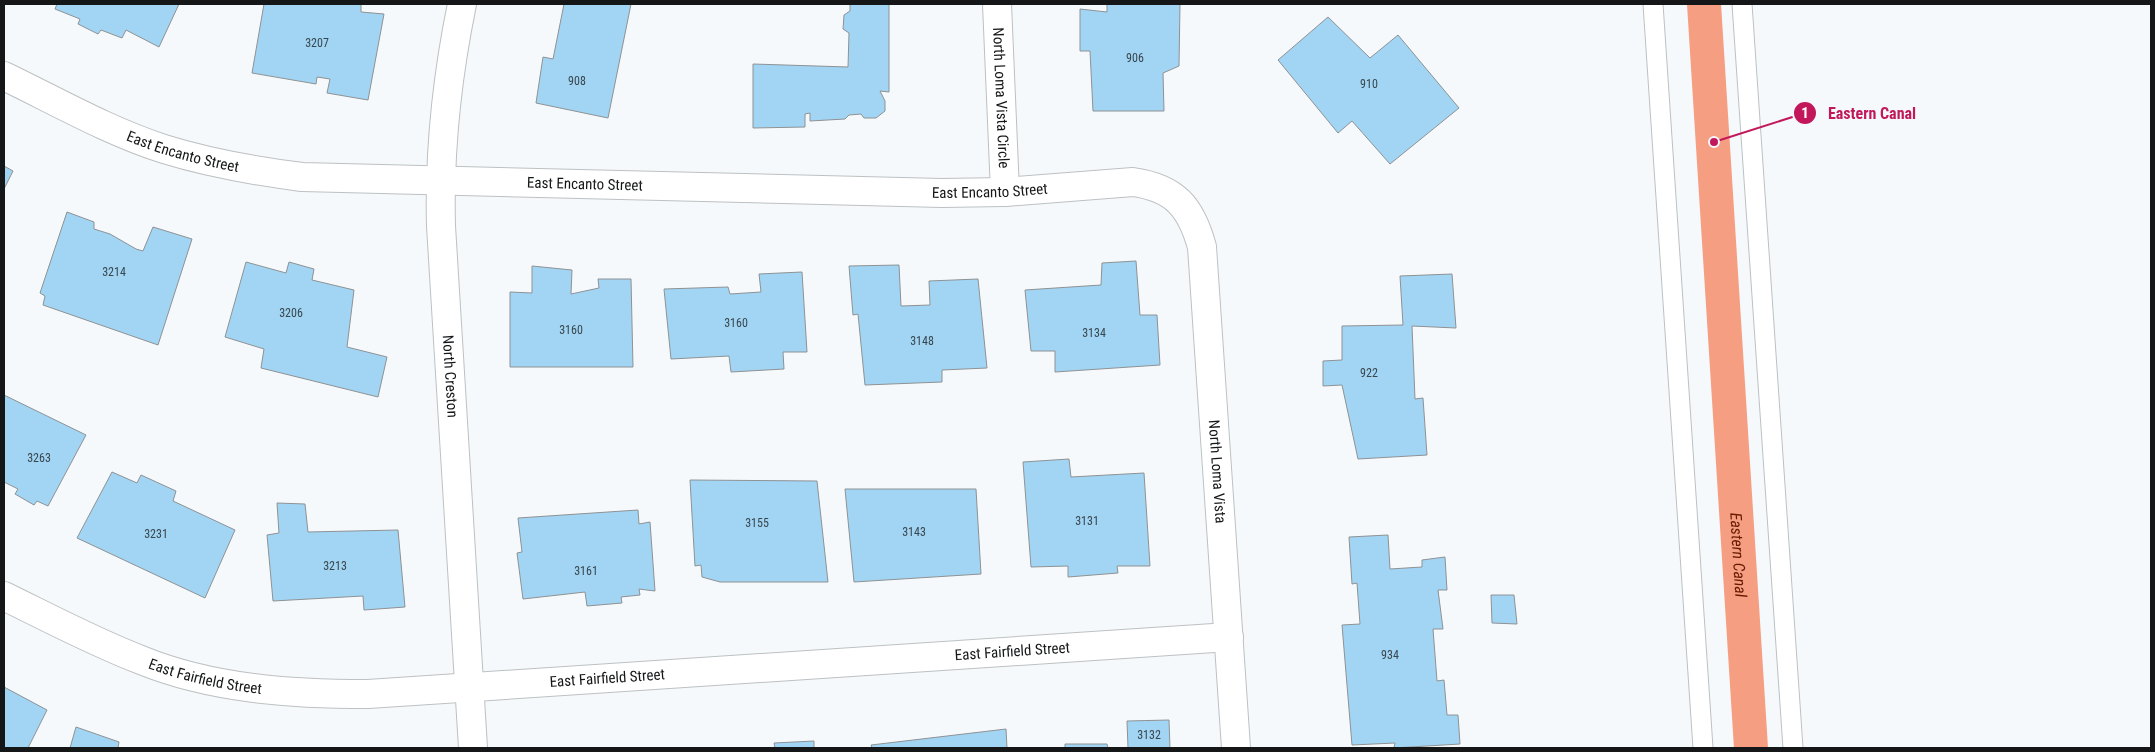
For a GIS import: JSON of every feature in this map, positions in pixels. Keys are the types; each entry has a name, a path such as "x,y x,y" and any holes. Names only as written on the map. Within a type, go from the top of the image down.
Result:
{"street":[{"name":"North Creston","path":"462,4 450,70 440,182 440,226 473,748"},
{"name":"North Loma Vista Circle","path":"997,4 1005,192"},
{"name":"East Encanto Street","path":"4,76 115,129 162,148 211,162 258,172 302,177 874,192 1005,192 1133,182 1150,184 1180,200"},
{"name":"North Loma Vista","path":"1180,200 1197,230 1202,247 1236,748"},
{"name":"East Fairfield Street","path":"4,596 142,661 187,675 234,685 326,694 368,694 1229,637"}],"lane":[{"path":"1652,4 1703,748"},
{"path":"1742,4 1793,748"}],"building":[{"path":"57,4 179,4 159,47 126,30 122,38 101,30 98,34 78,24 80,19 55,9"},
{"path":"264,4 361,4 361,12 384,14 368,100 327,93 330,79 317,77 316,84 252,73"},
{"path":"564,4 631,4 608,118 536,103 543,57 553,59"},
{"path":"850,4 889,4 889,92 880,91 885,101 885,111 876,118 864,118 861,114 849,115 845,119 810,121 810,113 805,114 805,127 753,128 753,64 848,67 849,33 843,29 844,15 850,11"},
{"path":"1107,4 1180,4 1179,66 1163,73 1164,111 1093,111 1090,51 1080,51 1080,9 1107,12"},
{"path":"1328,17 1370,58 1398,35 1459,108 1390,164 1352,121 1338,133 1278,60"},
{"path":"4,166 13,171 4,189"},
{"path":"67,212 94,222 94,229 110,234 143,251 153,227 192,239 158,345 43,305 45,296 40,293"},
{"path":"1136,261 1140,315 1157,315 1160,365 1055,372 1055,351 1031,351 1025,290 1101,285 1102,263"},
{"path":"246,262 286,273 289,262 314,269 312,280 354,290 347,347 387,357 378,397 261,368 264,349 225,337"},
{"path":"899,265 901,306 930,305 929,281 978,279 987,368 942,370 942,382 865,385 858,314 853,315 849,266"},
{"path":"532,266 572,270 571,294 599,288 598,279 631,279 633,367 510,367 510,292 532,293"},
{"path":"802,272 807,352 783,352 784,369 731,372 729,356 671,359 664,289 728,287 730,294 761,292 759,274"},
{"path":"1452,274 1456,328 1412,326 1415,399 1423,398 1427,455 1358,459 1342,385 1323,386 1323,361 1342,360 1342,326 1403,325 1400,276"},
{"path":"4,395 86,435 48,506 37,501 34,505 15,494 18,489 4,482"},
{"path":"1069,459 1071,477 1144,473 1150,566 1117,566 1118,573 1068,577 1068,566 1031,567 1023,462"},
{"path":"112,472 137,483 141,475 176,491 173,501 235,530 205,598 77,538"},
{"path":"690,480 817,481 828,582 720,582 702,577 701,565 695,566"},
{"path":"845,489 976,489 981,574 854,582"},
{"path":"277,503 305,504 308,532 398,530 405,607 364,610 363,596 273,601 267,535 279,533"},
{"path":"638,510 639,524 650,522 655,591 639,589 640,595 621,597 622,603 587,606 585,592 523,599 517,553 522,552 518,518"},
{"path":"1388,535 1390,569 1422,567 1422,560 1445,557 1447,590 1438,590 1443,629 1433,629 1437,681 1444,680 1447,715 1458,715 1460,744 1394,748 1395,743 1352,745 1342,625 1360,624 1357,583 1352,584 1349,537"},
{"path":"1491,595 1514,595 1517,624 1492,623"},
{"path":"4,687 47,710 28,748 4,748"},
{"path":"1169,720 1170,748 1128,748 1127,721"},
{"path":"76,727 119,742 118,748 70,748"},
{"path":"1006,729 1007,748 872,748 871,745"},
{"path":"814,741 814,748 775,748 774,743"},
{"path":"1065,744 1107,744 1108,748 1065,748"}],"waterway":[{"name":"Eastern Canal","path":"1704,4 1751,748"}],"place":[{"name":"Eastern Canal","path":"1714,142"}]}
